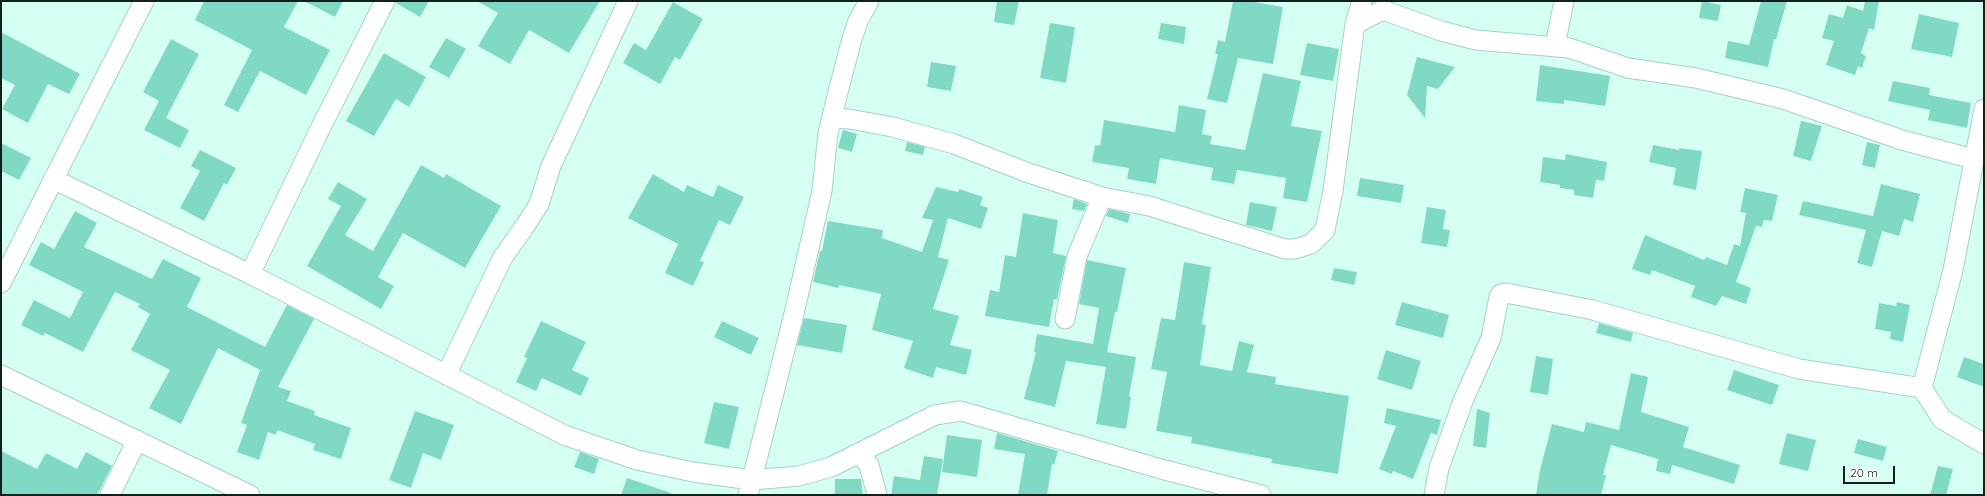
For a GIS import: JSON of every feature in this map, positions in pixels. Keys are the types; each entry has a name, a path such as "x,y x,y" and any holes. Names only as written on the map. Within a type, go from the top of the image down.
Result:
{"street":[{"path":"1,283 144,1"},
{"path":"250,274 323,123 385,1"},
{"path":"446,375 503,257 526,226 539,204 554,160 628,1"},
{"path":"750,488 794,314 820,199 828,133 852,39 858,21 869,1"},
{"path":"832,118 849,118 893,127 954,144 1026,172 1102,196 1149,206 1285,249 1295,249 1311,244 1325,230 1333,191 1355,24 1362,1"},
{"path":"1555,46 1564,1"},
{"path":"1355,24 1382,5 1442,32 1476,40 1519,45 1569,48 1628,68 1696,78 1782,99 1902,140 1973,159"},
{"path":"1984,109 1973,159 1953,270 1922,388 1942,419 1984,444"},
{"path":"53,179 250,274 564,435 637,460 693,472 750,488 831,467 935,415 961,411 1161,469 1261,495"},
{"path":"1065,319 1077,256 1102,196"},
{"path":"1434,495 1439,468 1463,402 1491,338 1499,297 1501,294 1506,292 1593,310 1799,369 1922,388"},
{"path":"1,375 250,495"},
{"path":"110,495 137,440"},
{"path":"859,453 869,465 877,495"}],"building":[{"path":"204,1 298,1 284,27 330,50 306,95 260,71 238,112 224,105 252,50 195,20"},
{"path":"304,1 343,1 335,17"},
{"path":"396,1 429,1 420,17 396,3"},
{"path":"477,1 600,1 569,53 529,30 510,64 478,46 498,13"},
{"path":"997,1 1019,1 1014,25 994,22"},
{"path":"1233,1 1249,1 1283,7 1273,64 1238,58 1227,103 1207,99 1218,54 1215,54 1218,40 1225,42"},
{"path":"1702,1 1721,5 1718,21 1699,18"},
{"path":"1761,1 1787,1 1776,40 1774,39 1768,67 1725,58 1728,41 1749,45"},
{"path":"1865,1 1879,1 1874,30 1869,28 1861,53 1866,56 1862,68 1858,66 1855,75 1826,65 1834,41 1822,38 1829,14 1843,18 1847,5 1863,11"},
{"path":"673,2 703,19 680,60 675,57 660,84 623,63 634,43 646,50"},
{"path":"1919,14 1959,23 1952,57 1911,49"},
{"path":"1050,23 1075,27 1066,83 1040,78"},
{"path":"1161,23 1186,27 1184,44 1158,39"},
{"path":"1,32 80,74 69,94 48,84 28,123 2,109 15,85 1,78"},
{"path":"446,38 466,49 449,78 429,67"},
{"path":"171,39 199,54 166,118 189,130 180,148 144,130 159,101 143,92"},
{"path":"1307,43 1339,49 1333,81 1300,75"},
{"path":"384,53 426,77 409,107 396,99 374,136 346,121"},
{"path":"1417,57 1455,67 1438,89 1427,86 1425,118 1407,95"},
{"path":"931,62 956,66 951,91 927,87"},
{"path":"1540,65 1610,76 1605,106 1564,100 1564,104 1536,101"},
{"path":"1263,73 1301,81 1291,126 1322,131 1307,202 1283,198 1286,178 1237,170 1234,184 1211,180 1213,168 1160,158 1156,184 1127,179 1129,168 1092,162 1095,145 1100,146 1104,120 1175,132 1179,105 1206,110 1202,134 1212,136 1210,144 1245,150"},
{"path":"1893,81 1930,88 1929,95 1971,103 1967,128 1928,120 1930,110 1888,101"},
{"path":"1801,121 1822,126 1811,161 1793,156"},
{"path":"843,130 857,134 852,152 838,148"},
{"path":"907,142 925,147 923,155 905,151"},
{"path":"1867,142 1880,145 1875,168 1862,165"},
{"path":"1,143 31,158 19,180 1,171"},
{"path":"1653,145 1679,150 1679,148 1702,151 1696,190 1673,185 1676,168 1649,162"},
{"path":"200,150 236,168 227,185 224,183 204,221 180,208 200,171 191,166"},
{"path":"1566,154 1607,162 1604,181 1596,180 1593,198 1574,195 1574,190 1560,188 1560,185 1540,182 1543,157 1565,160"},
{"path":"421,165 444,178 446,174 501,206 465,268 403,233 378,277 394,286 381,309 307,266 341,206 328,199 338,182 367,199 345,235 373,251"},
{"path":"653,174 684,192 687,185 713,197 718,185 744,197 730,225 719,220 700,261 704,262 693,286 665,273 678,244 628,218"},
{"path":"1360,178 1404,185 1401,203 1357,196"},
{"path":"1881,184 1920,194 1913,222 1904,219 1899,236 1882,231 1872,267 1857,263 1866,230 1799,215 1803,201 1873,216"},
{"path":"936,187 958,192 959,189 983,197 980,205 988,208 981,229 948,218 938,257 949,260 933,309 959,316 950,345 972,350 966,375 936,367 933,378 904,368 913,341 872,330 881,294 839,285 838,288 813,282 820,251 822,251 828,221 883,230 882,238 922,252 933,220 922,218"},
{"path":"1745,188 1778,195 1772,221 1764,220 1762,227 1756,226 1736,282 1751,288 1746,304 1722,296 1716,306 1691,297 1695,286 1652,270 1650,275 1632,269 1645,235 1704,260 1706,257 1727,265 1734,244 1740,246 1746,213 1740,212"},
{"path":"1074,199 1087,204 1084,211 1072,209"},
{"path":"1250,202 1277,207 1272,231 1246,225"},
{"path":"1427,207 1446,210 1443,229 1450,230 1447,247 1421,243"},
{"path":"1109,209 1130,214 1128,223 1106,216"},
{"path":"75,211 97,223 84,247 152,279 163,259 201,278 187,307 265,347 287,305 314,319 278,387 291,391 287,401 315,411 314,415 351,428 341,459 313,450 315,444 277,430 276,435 268,432 259,460 237,452 247,425 241,423 260,370 218,348 181,424 149,408 170,370 131,350 150,314 138,307 140,304 115,292 83,352 45,333 43,336 21,325 34,300 70,318 83,292 29,265 41,242 54,249"},
{"path":"1023,213 1058,220 1053,253 1066,256 1057,300 1054,299 1049,327 985,316 990,290 999,292 1005,255 1016,257"},
{"path":"1087,260 1126,268 1107,352 1136,357 1129,397 1131,397 1126,429 1096,424 1106,367 1066,361 1055,407 1024,399 1036,352 1034,352 1037,334 1093,344 1099,308 1079,304"},
{"path":"1184,262 1211,267 1202,324 1206,325 1200,365 1232,371 1239,341 1254,345 1247,372 1276,377 1275,384 1349,396 1338,474 1271,463 1272,459 1191,443 1192,437 1156,431 1167,372 1151,369 1161,318 1175,320"},
{"path":"1334,268 1357,272 1354,285 1331,280"},
{"path":"1402,302 1449,315 1443,338 1395,325"},
{"path":"1897,302 1910,305 1903,342 1890,339 1891,332 1875,329 1879,303 1896,306"},
{"path":"804,318 847,325 842,353 797,345"},
{"path":"541,321 586,342 572,370 589,378 581,396 542,378 536,391 516,382 527,358 524,357"},
{"path":"722,321 759,338 751,355 714,337"},
{"path":"1599,323 1633,333 1631,342 1596,333"},
{"path":"1386,350 1421,361 1412,390 1377,379"},
{"path":"1536,356 1553,359 1548,395 1530,392"},
{"path":"1964,357 1984,364 1984,387 1957,377"},
{"path":"1734,370 1779,385 1772,405 1727,390"},
{"path":"1631,373 1648,377 1641,412 1689,427 1683,447 1740,465 1734,484 1672,465 1670,474 1656,471 1658,459 1611,445 1603,475 1606,475 1601,495 1536,495 1540,470 1552,424 1584,432 1586,422 1619,430"},
{"path":"714,402 739,407 729,449 704,443"},
{"path":"1387,408 1441,420 1437,435 1431,433 1413,479 1393,471 1392,474 1379,469 1396,426 1384,423"},
{"path":"1477,409 1490,413 1486,448 1473,446"},
{"path":"415,411 454,425 441,460 423,453 411,488 389,480"},
{"path":"997,433 1058,451 1054,465 1052,464 1047,495 1018,495 1025,454 994,449"},
{"path":"1787,433 1816,440 1808,471 1779,464"},
{"path":"947,435 982,440 977,477 942,472"},
{"path":"1858,439 1887,447 1883,461 1854,453"},
{"path":"1,451 37,469 46,453 77,469 86,452 112,466 97,495 1,495"},
{"path":"580,452 599,459 594,474 574,467"},
{"path":"924,456 943,459 937,495 891,495 894,476 920,480"},
{"path":"1938,466 1953,469 1946,495 1930,495"},
{"path":"627,478 671,493 671,495 621,495"},
{"path":"835,479 861,479 863,495 835,495"}]}
